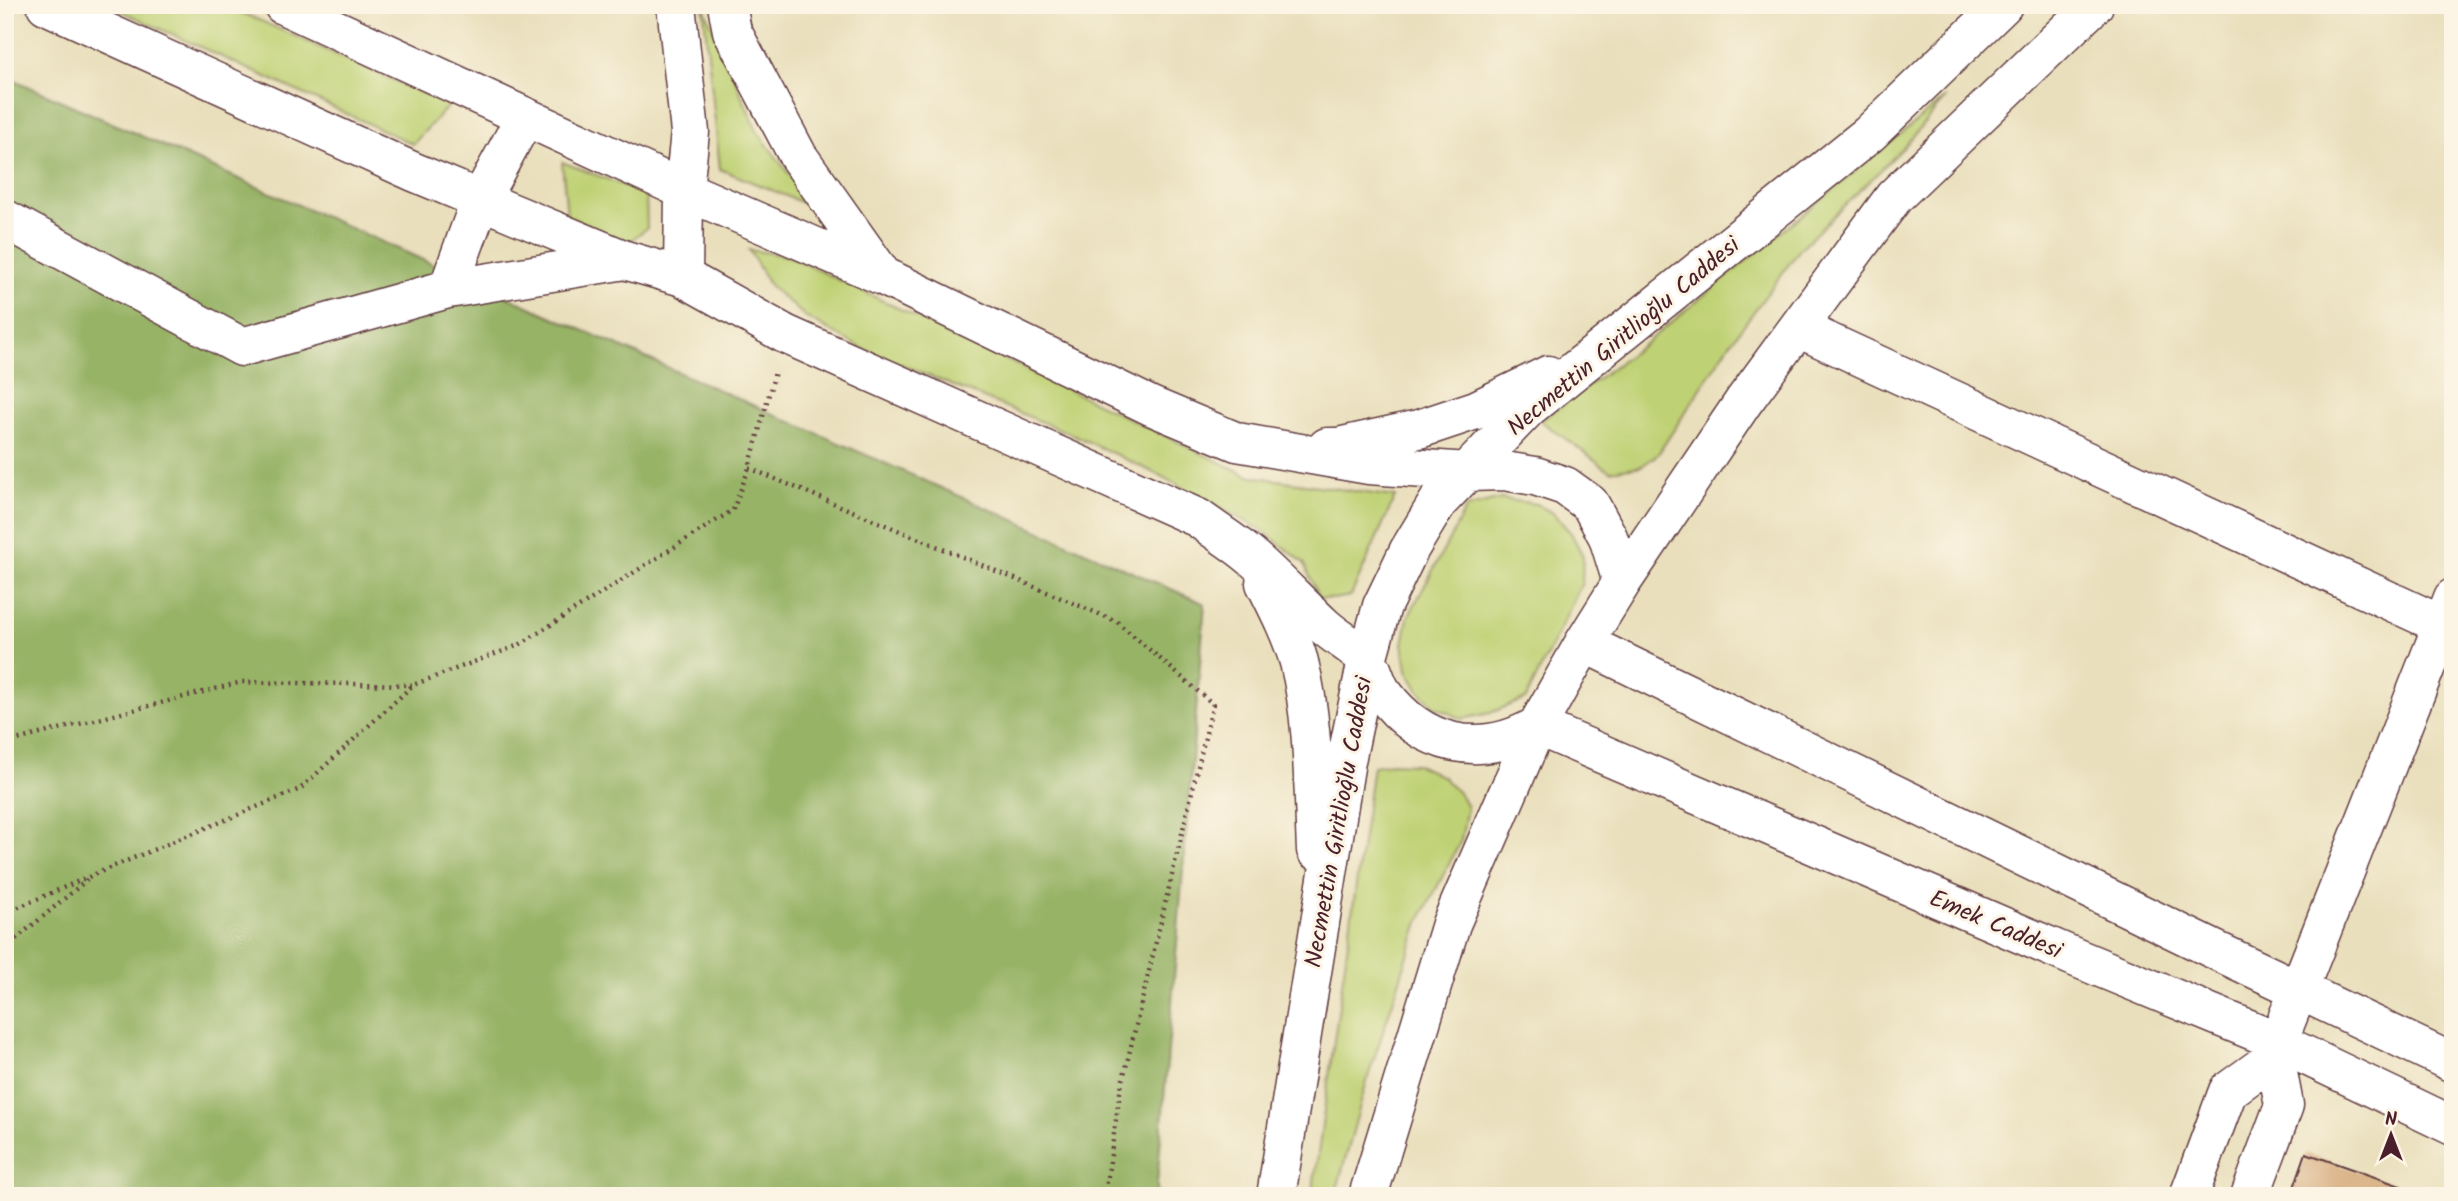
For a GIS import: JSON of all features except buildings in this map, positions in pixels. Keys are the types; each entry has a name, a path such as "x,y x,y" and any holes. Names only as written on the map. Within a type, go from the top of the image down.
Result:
{"street":[{"path":"46,5 414,172 625,260 682,277 785,334 1198,518 1254,559 1326,628 1367,660 1380,690 1401,715 1430,735 1457,742 1489,745 1518,737 1537,726"},
{"path":"283,5 684,190 883,276 1151,406 1237,442 1369,465 1468,472 1504,471 1525,474 1565,486 1590,504 1608,537 1622,582"},
{"path":"676,5 690,132 684,190 682,277"},
{"path":"727,5 732,31 798,156 883,276"},
{"name":"Necmettin Giritlioğlu Caddesi","path":"1276,1196 1346,761 1367,660 1382,606 1409,550 1438,502 1528,408 1869,134 2003,5"},
{"path":"1368,1196 1451,924 1537,726 1584,643 1744,401 1895,197 2094,5"},
{"path":"448,289 481,198 525,117"},
{"path":"5,219 242,347 448,289 625,260"},
{"path":"1798,328 2447,612 2277,1049 2284,1105 2250,1196"},
{"path":"1237,442 1338,447 1419,429 1476,410 1614,340"},
{"path":"1254,559 1289,632 1299,663 1307,704 1317,876 1313,967"},
{"path":"1584,643 2453,1063"},
{"name":"Emek Caddesi","path":"1537,726 2079,959 2453,1126"},
{"path":"2189,1196 2228,1091 2277,1049"}],"path":[{"path":"5,743 242,682 413,685 519,645 733,510 749,468 785,334"},
{"path":"749,468 1116,621 1213,704 1120,1092 1104,1196"},
{"path":"5,914 300,789 413,685"},
{"path":"5,948 95,874"}],"green space":[{"path":"108,5 225,5 449,105 413,144"},
{"path":"703,5 757,131 797,185 803,203 720,169"},
{"path":"5,76 1205,604 1156,1196 5,1196"},
{"path":"1946,97 1904,147 1801,248 1729,345 1658,454 1642,466 1610,471 1541,421 1647,342"},
{"path":"562,162 646,194 647,228 626,244 567,216"},
{"path":"749,250 789,256 1249,476 1395,497 1351,596 1319,598 1304,563 1262,530 1159,475 1074,435 863,349 807,318 770,286"},
{"path":"1501,499 1536,504 1553,513 1571,533 1583,556 1582,583 1526,699 1490,713 1462,719 1434,706 1419,691 1407,670 1403,644 1408,617 1466,508"},
{"path":"1392,763 1416,764 1443,777 1462,797 1467,807 1461,841 1419,922 1368,1077 1335,1196 1312,1196 1373,766"}]}
